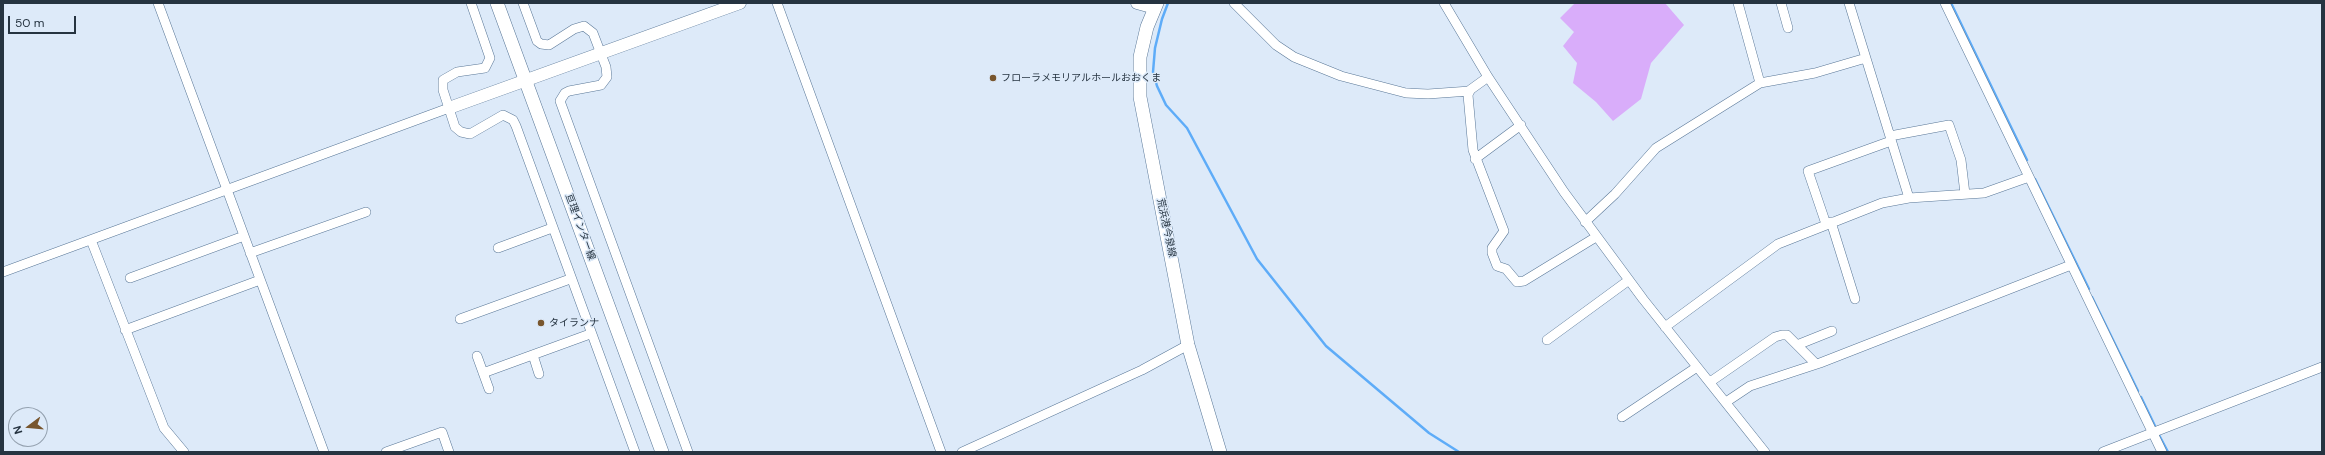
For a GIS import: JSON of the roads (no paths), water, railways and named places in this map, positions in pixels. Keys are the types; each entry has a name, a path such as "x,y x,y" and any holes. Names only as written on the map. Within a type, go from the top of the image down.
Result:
{"main road":[{"name":"亘理インター線","path":"497,3 662,452"},
{"name":"荒浜港今泉線","path":"1156,5 1147,27 1140,56 1140,97 1188,345 1220,452"}],"street":[{"path":"158,3 324,452"},
{"path":"471,3 489,52 489,62 484,68 457,72 443,80 443,90 455,126 466,134 475,132 503,115 513,120 590,334 635,452"},
{"path":"523,3 537,41 540,44 549,45 574,28 584,26 593,33 601,53 606,67 605,81 596,87 569,91 565,93 560,101 688,452"},
{"path":"3,272 740,3"},
{"path":"777,3 941,452"},
{"path":"1138,3 1156,5"},
{"path":"1234,3 1276,45 1294,57 1341,76 1406,93 1428,94 1470,91"},
{"path":"1444,3 1488,77 1585,222 1665,327 1765,452"},
{"path":"1738,3 1760,83"},
{"path":"1781,3 1788,28"},
{"path":"1849,3 1909,198"},
{"path":"1945,3 2162,452"},
{"path":"1585,222 1615,194 1656,148 1760,83 1815,74 1866,58"},
{"path":"1488,77 1470,91 1468,95 1476,159 1504,231 1494,243 1492,253 1497,266 1506,269 1517,282 1530,279 1596,237"},
{"path":"1476,159 1521,125"},
{"path":"1855,299 1829,223 1808,171 1891,138 1949,125 1962,160 1965,194"},
{"path":"1665,327 1748,264 1778,244 1882,203 1909,198 1984,193 2029,177"},
{"path":"250,253 366,212"},
{"path":"498,248 552,228"},
{"path":"130,278 244,236"},
{"path":"91,240 164,428 184,452"},
{"path":"1726,402 1750,386 1816,364 2072,265"},
{"path":"460,319 570,279"},
{"path":"125,330 260,280"},
{"path":"1547,340 1629,280"},
{"path":"1797,345 1832,331"},
{"path":"483,373 590,334"},
{"path":"1710,382 1775,337 1787,335 1816,364"},
{"path":"962,452 1142,370 1188,345"},
{"path":"533,355 540,374"},
{"path":"477,356 489,389"},
{"path":"1622,417 1697,367"},
{"path":"2103,452 2322,367"},
{"path":"386,452 442,432 449,452"}],"waterway":[{"path":"1168,3 1162,19 1155,48 1153,72 1157,86 1166,105 1187,128 1257,259 1326,346 1429,433 1459,452"},
{"path":"1951,3 2027,160"},
{"path":"2035,179 2089,289"},
{"path":"2092,297 2138,391"},
{"path":"2141,397 2155,426"},
{"path":"2159,435 2168,452"}],"place":[{"name":"フローラメモリアルホールおおくま","path":"993,78"},
{"name":"タイランナ","path":"541,323"}]}
